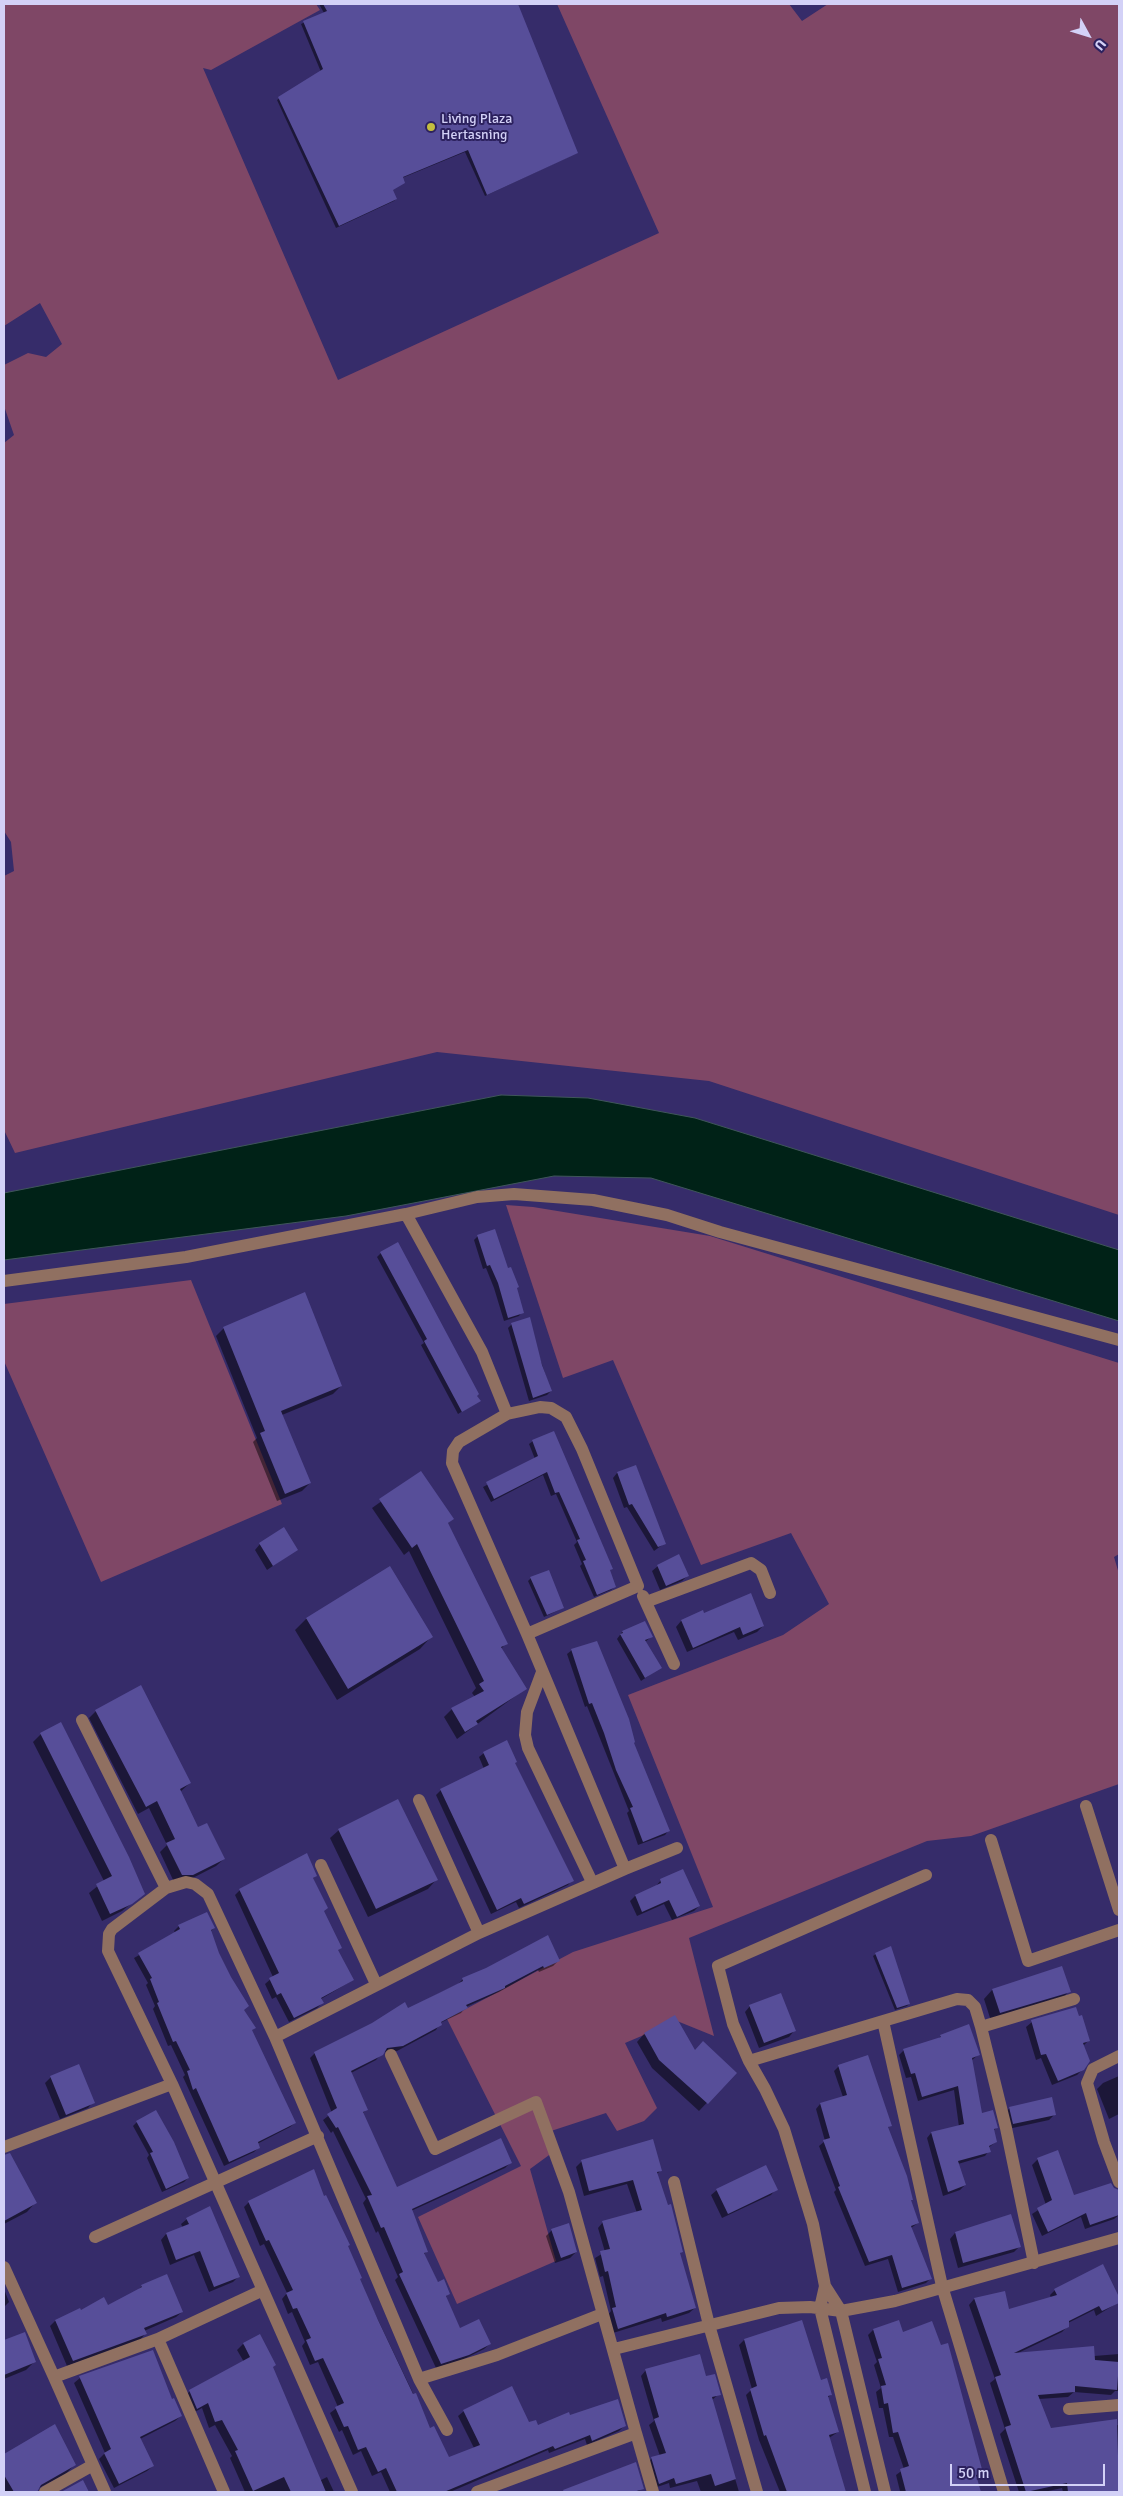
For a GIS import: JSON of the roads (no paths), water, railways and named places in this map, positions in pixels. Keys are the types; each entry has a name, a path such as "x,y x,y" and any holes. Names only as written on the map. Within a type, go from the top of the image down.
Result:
{"street":[{"path":"4,1281 186,1257 406,1214 477,1197 514,1194 593,1200 667,1215 729,1234 1119,1340"},
{"path":"406,1214 482,1352 507,1414"},
{"path":"625,1869 527,1634 454,1469 452,1455 459,1442 507,1414 540,1407 551,1408 566,1417 582,1449 638,1586 674,1664"},
{"path":"646,1602 751,1563 761,1570 770,1593"},
{"path":"527,1634 638,1586"},
{"path":"542,1672 527,1712 525,1735 528,1748 592,1882"},
{"path":"82,1720 166,1888"},
{"path":"419,1800 479,1933"},
{"path":"1086,1806 1119,1910"},
{"path":"992,1840 1028,1961 1119,1930"},
{"path":"275,2037 479,1933 592,1882 677,1848"},
{"path":"320,1865 376,1984"},
{"path":"885,2492 841,2311 825,2286 813,2224 795,2160 772,2103 749,2062 733,2024 718,1966 926,1875"},
{"path":"352,2492 261,2291 172,2084 108,1951 112,1929 166,1888 186,1882 195,1884 208,1894 275,2037 419,2379 447,2430"},
{"path":"749,2062 957,1999 968,2000 974,2007 982,2027 1006,2128 1034,2263"},
{"path":"982,2027 1074,1999"},
{"path":"883,2021 942,2286 1004,2492"},
{"path":"390,2055 435,2149 536,2102 569,2192 653,2492"},
{"path":"1119,2056 1093,2069 1087,2083 1104,2142 1119,2182"},
{"path":"4,2147 172,2084"},
{"path":"95,2237 215,2181 318,2136"},
{"path":"674,2182 709,2325 757,2492"},
{"path":"614,2349 779,2308 820,2308 841,2311 894,2300 1034,2263 1119,2238"},
{"path":"4,2267 105,2492"},
{"path":"825,2286 820,2308 865,2492"},
{"path":"54,2377 158,2339 261,2291"},
{"path":"419,2379 497,2355 602,2314"},
{"path":"158,2339 224,2492"},
{"path":"1069,2409 1119,2405"},
{"path":"477,2492 636,2433"},
{"path":"45,2492 93,2465"}],"place":[{"name":"Living Plaza Hertasning","path":"431,127"}]}
